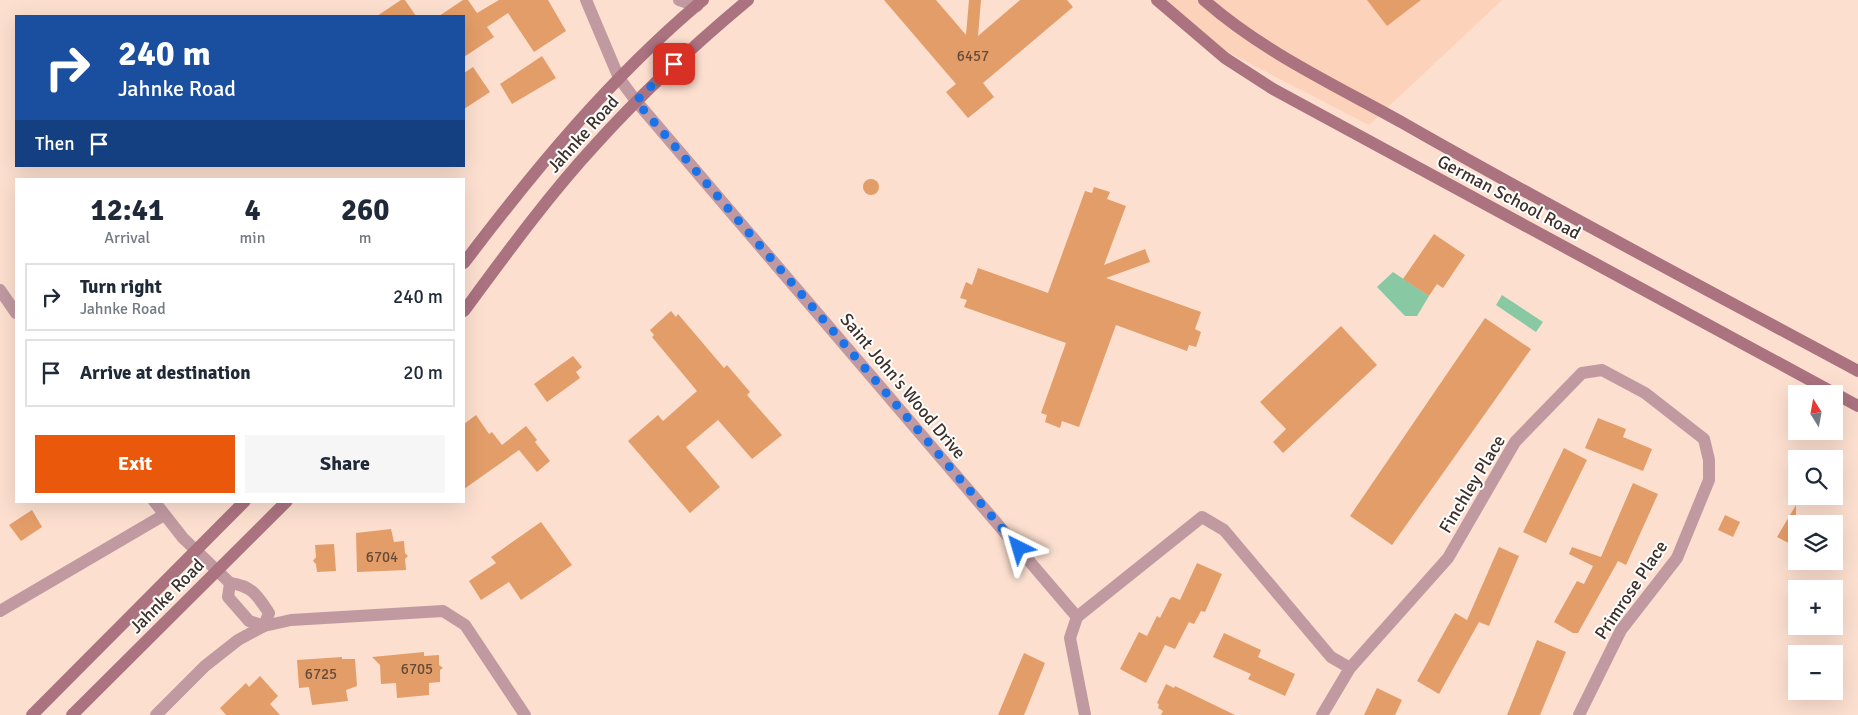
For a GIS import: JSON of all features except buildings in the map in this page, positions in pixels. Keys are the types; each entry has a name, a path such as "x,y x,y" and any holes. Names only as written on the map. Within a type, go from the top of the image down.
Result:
{"street":[{"name":"Saint John's Wood Drive","path":"586,0 618,78 636,101 1077,617"},
{"path":"679,0 700,3"},
{"name":"Jahnke Road","path":"465,310 555,191 636,101 674,64 748,0"},
{"name":"German School Road","path":"1157,0 1201,40 1273,89 1858,406"},
{"name":"German School Road","path":"1204,0 1234,24 1287,60 1505,181 1858,370"},
{"name":"Jahnke Road","path":"465,262 552,151 618,78 700,3"},
{"path":"0,290 15,312"},
{"name":"Finchley Place","path":"1322,715 1350,668 1448,558 1516,442 1582,373 1602,370 1645,393"},
{"name":"Primrose Place","path":"1580,715 1621,630 1677,558 1709,480 1709,460 1704,439 1645,393"},
{"path":"155,503 196,550 230,583 246,585 259,597 269,612 264,626"},
{"name":"Jahnke Road","path":"32,715 243,503"},
{"name":"Jahnke Road","path":"72,715 285,503"},
{"path":"0,611 164,515"},
{"path":"1085,715 1070,638 1077,617 1202,517 1224,530 1332,657 1350,668"},
{"path":"230,583 228,597 249,621 264,626"},
{"path":"156,715 205,666 238,640 264,626 291,620 443,611 465,625 525,715"}],"shaded area":[{"path":"1158,0 1502,0 1369,125 1198,37"}],"green space":[{"path":"1393,272 1429,296 1417,316 1405,316 1377,287"},
{"path":"1502,295 1543,322 1536,332 1496,305"}],"route":[{"path":"674,64 636,101 665,132 1019,548"}]}
